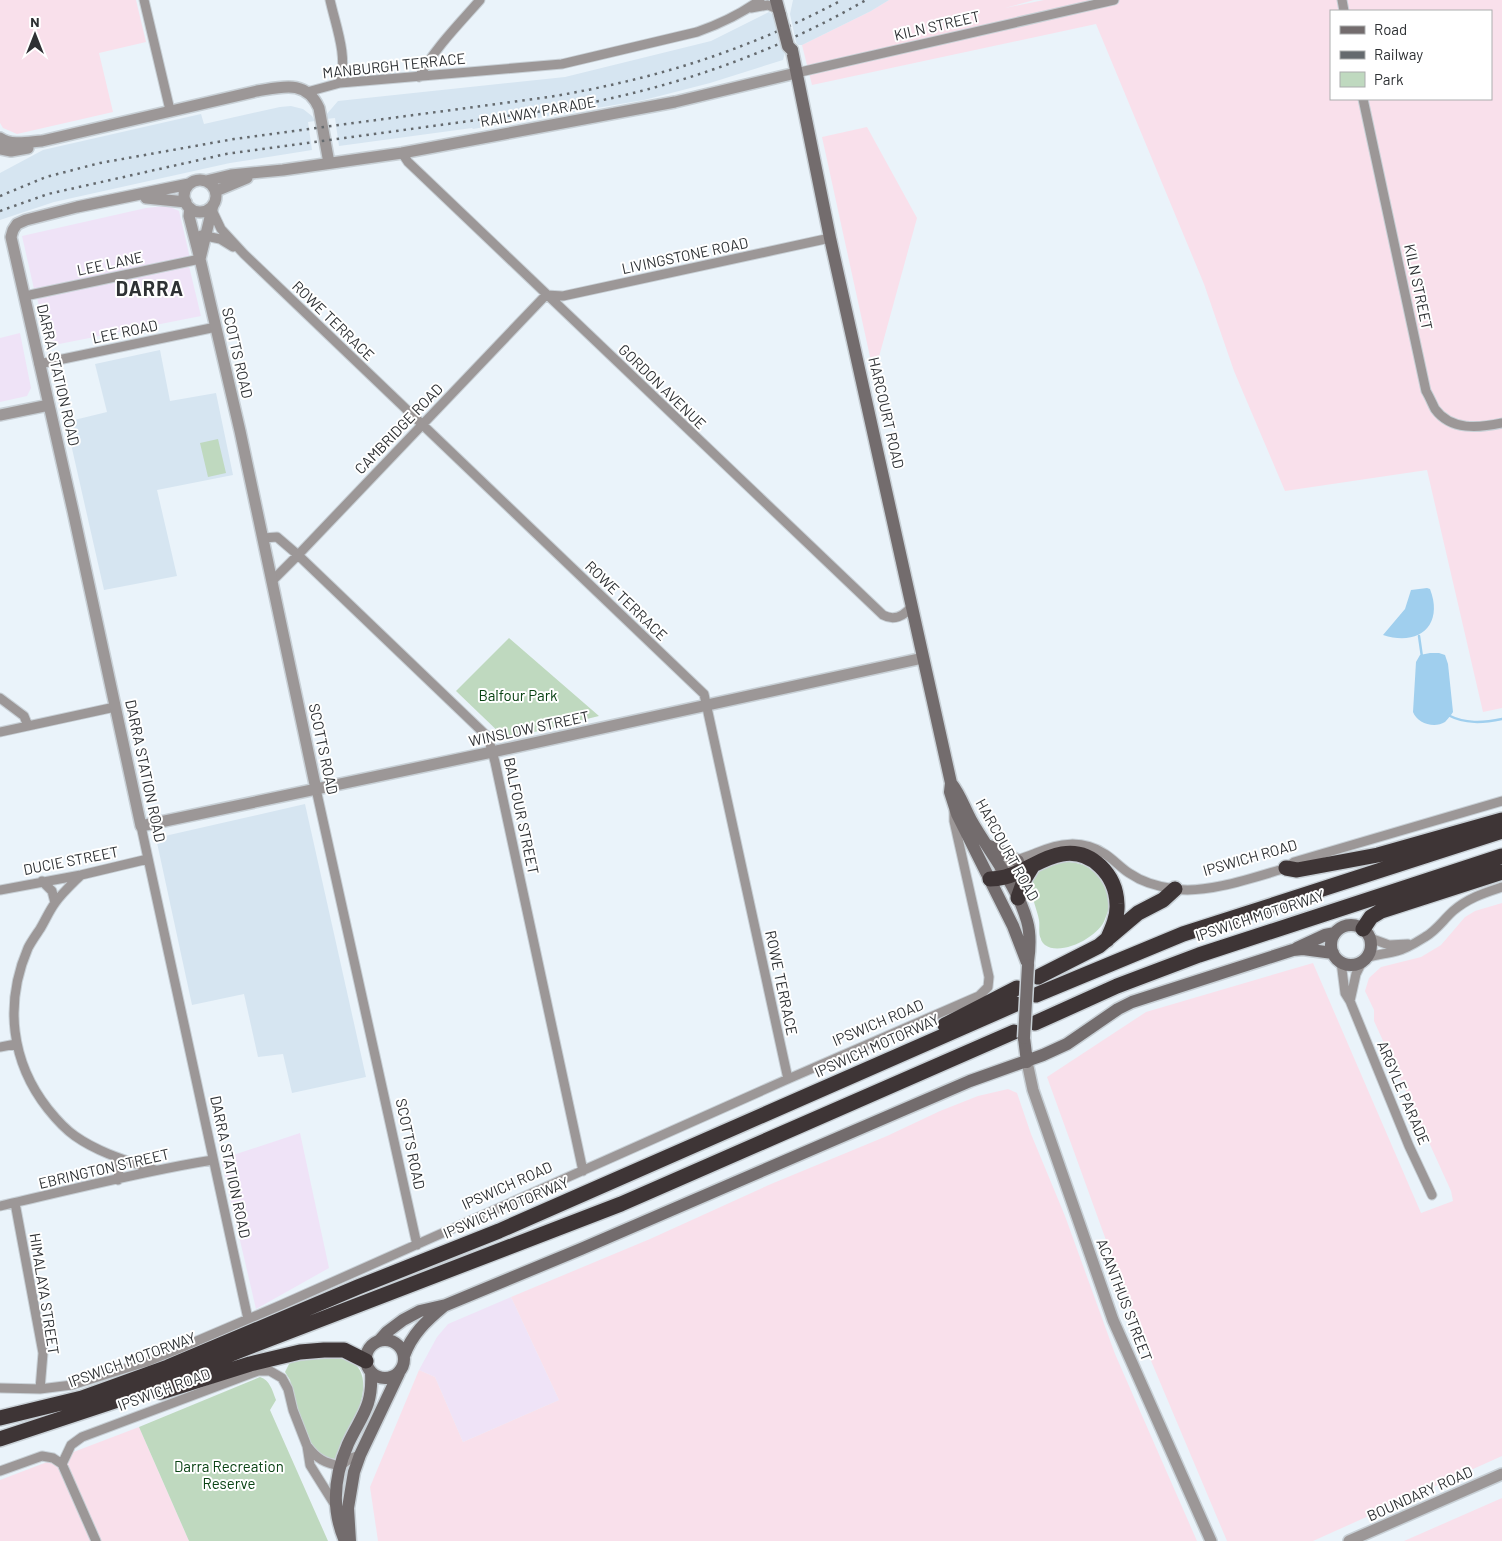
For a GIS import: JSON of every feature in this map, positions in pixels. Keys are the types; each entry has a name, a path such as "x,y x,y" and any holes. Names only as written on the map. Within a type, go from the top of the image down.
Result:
{"highway":[{"path":"1286,868 1297,870 1378,855 1502,820"},
{"name":"IPSWICH MOTORWAY","path":"1036,995 1183,934 1502,830"},
{"path":"999,875 1033,865 1047,858 1068,853 1080,854 1100,865 1108,873 1113,884 1118,905 1115,920 1107,940"},
{"name":"IPSWICH MOTORWAY","path":"1035,1022 1117,986 1199,954 1502,856"},
{"path":"1018,898 1025,878 1033,865"},
{"path":"1366,934 1371,917 1375,914 1502,872"},
{"path":"1038,977 1074,960 1107,940 1138,913 1163,900 1175,889"},
{"path":"920,1046 928,1034 1017,988"},
{"name":"IPSWICH MOTORWAY","path":"0,1418 82,1398 168,1368 358,1287 499,1231 1016,1004"},
{"name":"IPSWICH MOTORWAY","path":"0,1439 118,1400 240,1350 621,1204 1019,1035"},
{"path":"118,1400 142,1398 250,1364 300,1352 344,1350 368,1367"}],"main road":[{"name":"HARCOURT ROAD","path":"781,8 788,46 792,50 830,238 951,783 950,792 955,807 999,875 1018,898 1027,920 1030,947 1019,1035 1027,1062"},
{"name":"HARCOURT ROAD","path":"951,783 957,790 971,819 987,845 999,875 1028,965"},
{"path":"987,845 1018,861"},
{"path":"345,1541 338,1520 335,1492 340,1466 348,1444 369,1403 372,1389 368,1367 369,1349 403,1320 420,1311 446,1305 590,1245 970,1082 1027,1062 1067,1044 1132,1002 1293,950 1325,935 1335,933 1345,926 1352,925 1366,934 1371,948 1364,960 1351,965 1337,957 1303,949 1293,950"},
{"path":"1335,933 1332,942 1337,957"},
{"path":"350,1541 348,1508 350,1490 360,1455 404,1362 404,1356 414,1334 427,1320 446,1305"},
{"path":"379,1341 392,1341 398,1345 404,1356"},
{"path":"368,1367 382,1379 388,1379 399,1373"}],"street":[{"path":"144,0 170,110"},
{"path":"330,0 343,58 343,72 340,83"},
{"path":"419,77 438,46 480,0"},
{"name":"MANBURGH TERRACE","path":"4,145 30,147 42,141 170,110 280,88 298,88 308,92 340,83 562,64 698,32 717,25 746,10 760,0"},
{"name":"KILN STREET","path":"796,73 1114,0"},
{"name":"MANBURGH TERRACE","path":"746,10 768,5 781,8"},
{"name":"RAILWAY PARADE","path":"206,181 231,175 283,170 402,153 675,102 796,73"},
{"path":"308,92 319,108 329,163"},
{"name":"KILN STREET","path":"1363,100 1426,390 1436,409 1448,421 1470,428 1502,423"},
{"name":"GORDON AVENUE","path":"402,153 408,162 546,295 883,616 888,618 898,617 906,613 911,607"},
{"name":"RAILWAY PARADE","path":"216,191 240,180 283,170"},
{"path":"197,180 210,183 216,191 213,208 199,212 188,205 132,196 189,184 197,180"},
{"path":"188,205 184,193 189,184"},
{"name":"DARRA STATION ROAD","path":"132,196 26,220 17,224 11,237 116,707 248,1319"},
{"name":"SCOTTS ROAD","path":"188,205 263,538 316,789 417,1245"},
{"name":"SCOTTS ROAD","path":"200,259 213,208"},
{"name":"ROWE TERRACE","path":"213,208 221,230 244,254 704,694 788,1079"},
{"name":"ROWE TERRACE","path":"193,234 220,239 244,254"},
{"name":"LIVINGSTONE ROAD","path":"546,295 563,296 830,238"},
{"name":"LEE LANE","path":"25,296 200,259"},
{"name":"CAMBRIDGE ROAD","path":"272,581 546,295"},
{"name":"LEE ROAD","path":"40,364 216,326"},
{"path":"0,415 49,405"},
{"name":"BALFOUR STREET","path":"263,538 277,537 298,555 488,737 583,1171"},
{"name":"WINSLOW STREET","path":"141,826 923,658"},
{"path":"0,698 24,716 28,726"},
{"path":"0,732 116,707"},
{"name":"IPSWICH ROAD","path":"999,875 1018,861 1053,846 1071,844 1088,846 1105,854 1136,877 1156,885 1175,889 1203,889 1286,868 1294,862 1502,801"},
{"name":"HARCOURT ROAD","path":"955,807 954,821 989,977 988,987"},
{"name":"DUCIE STREET","path":"0,890 148,859"},
{"path":"81,874 55,903 28,947 19,975 14,1021 16,1044 24,1072 35,1093 54,1117 74,1135 98,1149 155,1170"},
{"path":"42,881 52,891 55,903"},
{"path":"1350,1001 1356,974 1364,960 1385,952 1397,951 1426,936 1442,924 1464,902 1480,894 1502,887"},
{"path":"1366,934 1389,944 1410,944"},
{"name":"ARGYLE PARADE","path":"1337,957 1345,993 1432,1196"},
{"name":"IPSWICH ROAD","path":"0,1388 40,1389 72,1385 146,1362 417,1245 788,1079 969,1002 988,987"},
{"path":"0,1047 16,1044"},
{"name":"ACANTHUS STREET","path":"1027,1062 1033,1090 1113,1320 1211,1541"},
{"path":"116,1157 119,1169 118,1180"},
{"name":"EBRINGTON STREET","path":"0,1206 155,1170 213,1160"},
{"name":"HIMALAYA STREET","path":"15,1203 43,1353 40,1389"},
{"name":"IPSWICH ROAD","path":"62,1464 71,1445 82,1437 258,1371 270,1371 282,1378 288,1388 307,1446 310,1465 336,1506"},
{"name":"IPSWICH ROAD","path":"307,1446 315,1456 326,1463 340,1466"},
{"path":"340,1466 351,1458 360,1455"},
{"path":"0,1471 42,1456 53,1458 62,1464 96,1541"},
{"name":"BOUNDARY ROAD","path":"1349,1541 1502,1474"}],"shaded area":[{"path":"0,0 136,0 146,42 99,53 113,112 17,134 3,128 0,123"},
{"path":"793,0 889,0 871,11 802,45 798,45 790,14"},
{"path":"889,0 1034,0 1005,8 1044,0 1502,0 1502,708 1483,712 1427,470 1285,491 1234,371 1204,284 1096,24 812,85 802,45 871,11"},
{"path":"769,12 775,16 785,53 783,60 710,83 644,100 473,129 339,146 335,118 326,119 326,115 338,101 565,77 711,41"},
{"path":"291,106 303,109 315,121 308,122 312,150 230,163 54,202 0,220 0,173 43,150 201,114 204,124"},
{"path":"867,127 917,218 874,375 822,137"},
{"path":"165,206 179,211 190,258 34,289 22,236 146,208"},
{"path":"189,266 201,316 49,346 37,298"},
{"path":"20,333 31,388 27,396 0,402 0,338"},
{"path":"160,350 170,401 216,393 233,475 157,490 177,576 104,590 66,422 107,412 95,364"},
{"path":"305,804 366,1077 292,1093 283,1054 258,1057 244,994 192,1005 156,838"},
{"path":"1502,903 1502,1456 1313,1541 1227,1541 1141,1337 1047,1077 1146,1012 1313,963 1421,1213 1453,1201 1451,1191 1374,1021 1374,1010 1365,991 1369,978 1381,967 1421,957 1441,945 1465,917 1475,911"},
{"path":"1008,1089 1017,1093 1031,1134 1065,1216 1115,1354 1197,1541 378,1541 370,1487 419,1370 435,1377 463,1442 559,1400 511,1297 650,1239 940,1111 978,1096"},
{"path":"300,1133 329,1268 256,1309 221,1159"},
{"path":"511,1297 559,1400 463,1442 435,1377 419,1370 437,1337 448,1324"},
{"path":"139,1427 189,1541 0,1541 0,1480"},
{"path":"1502,1498 1502,1541 1404,1541"}],"green space":[{"path":"218,439 226,473 208,477 200,443"},
{"name":"Balfour Park","path":"509,638 599,716 506,739 456,691"},
{"path":"1061,861 1086,866 1097,874 1105,885 1110,898 1110,904 1102,925 1096,932 1070,947 1052,948 1045,945 1040,937 1039,920 1032,895 1032,884 1038,872"},
{"path":"330,1357 349,1360 359,1368 363,1380 363,1393 359,1408 335,1459 324,1457 314,1451 298,1411 290,1380 285,1372 290,1362"},
{"name":"Darra Recreation Reserve","path":"260,1377 266,1380 272,1389 276,1400 270,1410 328,1541 189,1541 139,1427"}],"water":[{"path":"1430,589 1434,613 1431,623 1425,630 1408,638 1383,635 1405,609 1411,590"},
{"path":"1430,653 1445,655 1448,664 1453,712 1445,722 1436,725 1422,722 1413,712 1416,662 1420,655"}],"waterway":[{"path":"1419,636 1422,657"},
{"path":"1448,715 1474,722 1502,719"}],"railway":[{"path":"0,196 46,177 100,163 234,139 549,97 588,90 700,61 771,34 842,0"},
{"path":"0,211 48,194 226,154 551,110 634,93 674,82 753,55 791,39 866,0"}],"district":[{"name":"DARRA","path":"150,289"}]}
